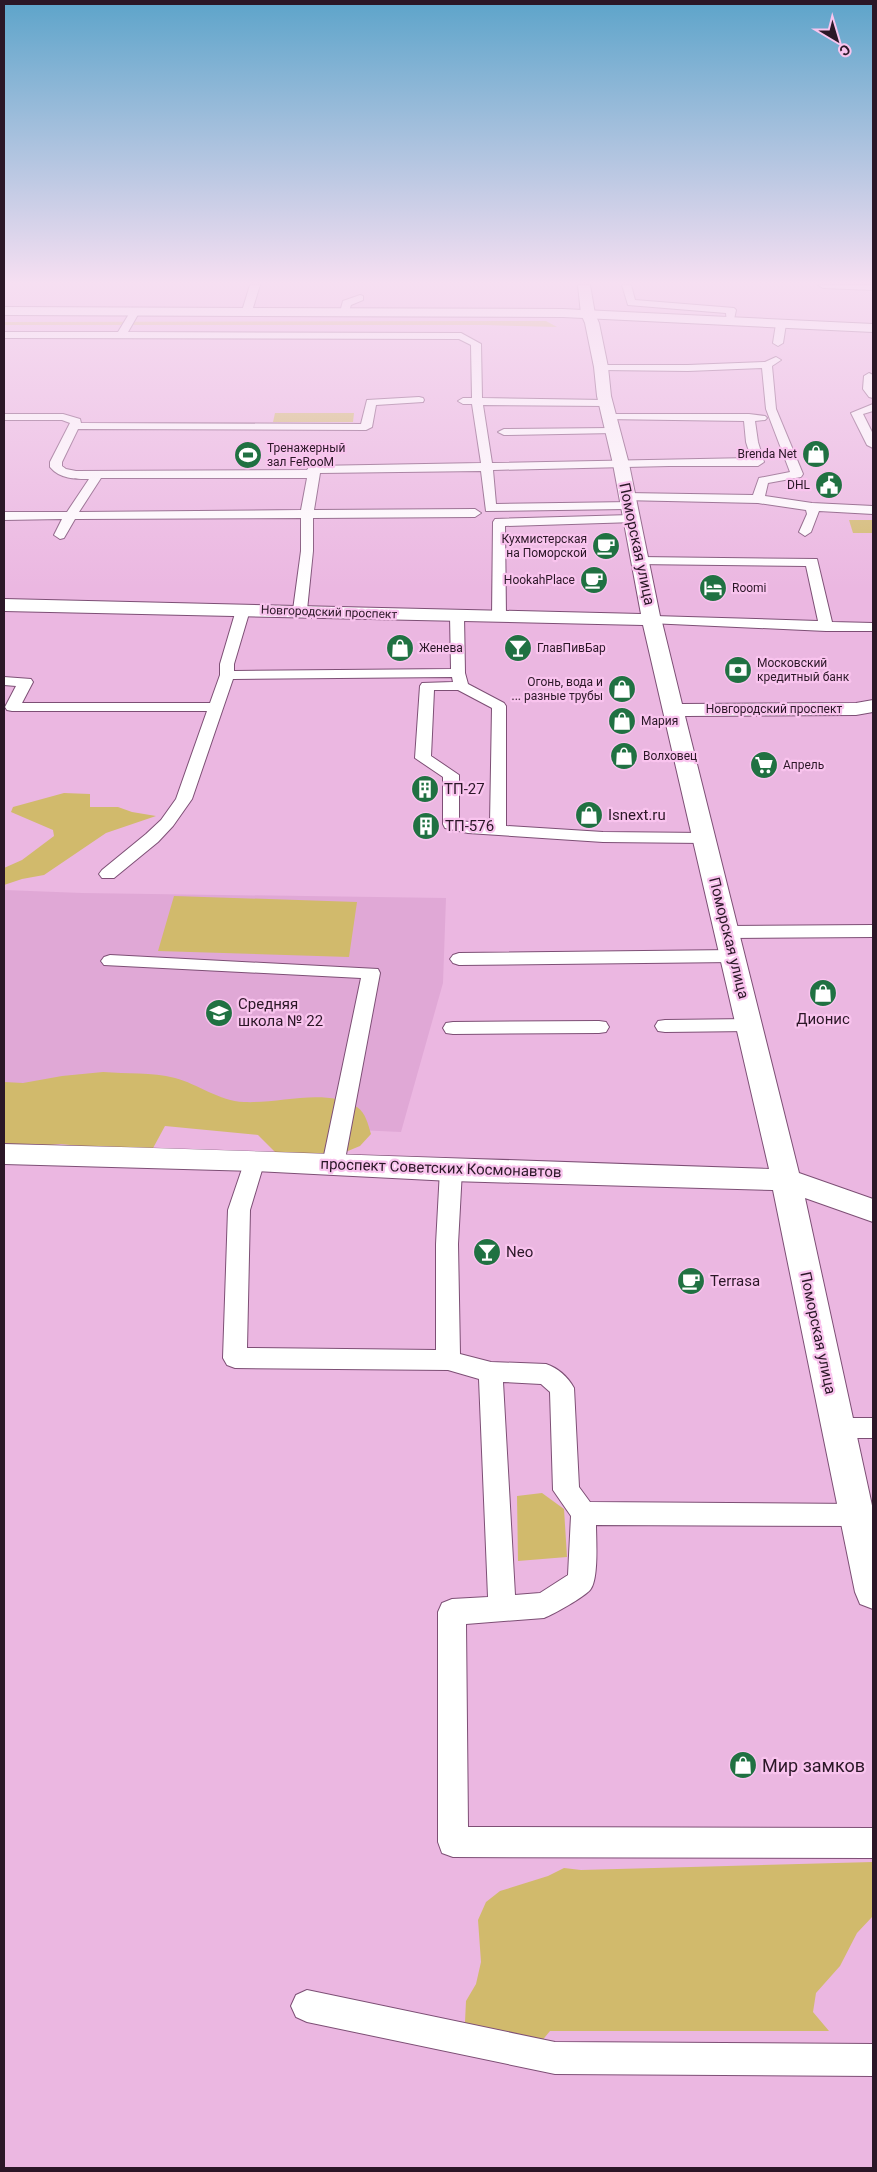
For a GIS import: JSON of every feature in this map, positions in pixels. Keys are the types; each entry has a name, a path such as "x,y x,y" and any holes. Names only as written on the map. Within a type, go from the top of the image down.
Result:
{"street":[{"name":"Поморская улица","path":"604,386 608,417 621,464 639,561 654,620 655,635 734,956 786,1180 873,1592"},
{"name":"Новгородский проспект","path":"4,605 300,610 457,616 654,620"},
{"name":"Новгородский проспект","path":"674,710 856,709 873,706"},
{"name":"проспект Советских Космонавтов","path":"4,1154 254,1160 452,1170 786,1180 873,1211"}],"lane":[{"path":"477,386 477,402 487,466 490,508 628,507 758,499 812,507 873,510"},
{"path":"758,499 763,481 797,474 775,418 768,391 769,386"},
{"path":"74,426 366,427 371,402 419,400"},
{"path":"463,401 608,417 775,418"},
{"path":"873,407 857,413 873,445"},
{"path":"4,417 63,417 76,421 56,462 56,467 62,472 76,475 314,474"},
{"path":"504,432 608,417"},
{"path":"300,610 307,550 306,514 314,474 312,470 648,464 669,462 758,462 752,442 749,418"},
{"path":"60,535 70,516 97,476"},
{"path":"499,617 499,522 628,507"},
{"path":"805,532 813,514 812,507"},
{"path":"4,516 475,513"},
{"path":"639,561 812,562 826,627"},
{"path":"108,874 152,838 167,823 184,799 227,675 227,664 243,610"},
{"path":"457,616 460,679"},
{"path":"654,620 826,627 873,627"},
{"path":"227,675 460,679 498,706 498,830"},
{"path":"460,679 427,686 423,758 451,775 451,824 468,828 603,837 704,838"},
{"path":"4,681 26,682 12,707 214,708"},
{"path":"728,932 873,931"},
{"path":"459,958 734,956"},
{"path":"110,961 371,972 333,1164"},
{"path":"665,1026 750,1025"},
{"path":"453,1028 599,1027"},
{"path":"254,1160 240,1210 235,1358 448,1360 491,1372 546,1374 562,1388 566,1490 584,1513 581,1581 544,1605 452,1612 453,1842 873,1843"},
{"path":"448,1360 447,1244 452,1170"},
{"path":"491,1372 502,1608"},
{"path":"838,1428 873,1428"},
{"path":"584,1513 857,1515"},
{"path":"307,2006 555,2058 873,2060"}],"shaded area":[{"path":"275,413 354,413 353,422 273,422"},
{"path":"849,520 873,520 873,533 853,533"},
{"path":"64,793 90,794 90,807 118,807 132,812 156,816 106,833 44,875 4,885 4,868 22,860 54,836 53,830 11,812 13,807"},
{"name":"Средняя школа № 22","path":"4,890 82,893 446,898 443,983 401,1132 4,1114"},
{"path":"174,896 357,902 349,957 158,951"},
{"path":"103,1072 166,1076 235,1101 258,1102 316,1097 344,1101 363,1112 371,1134 360,1146 343,1153 282,1159 258,1135 165,1126 152,1150 107,1149 61,1144 4,1149 4,1082 23,1083 62,1076"},
{"path":"542,1493 564,1509 567,1557 518,1561 517,1496"},
{"path":"873,1862 873,1916 857,1933 840,1966 816,1993 813,2012 829,2031 550,2031 531,2054 475,2042 465,2022 466,2001 476,1984 481,1962 478,1920 486,1902 500,1891 548,1876 564,1868 581,1870"}],"place":[{"name":"Brenda Net","path":"816,454"},
{"name":"Тренажерный зал FeRooM","path":"248,455"},
{"name":"DHL","path":"829,485"},
{"name":"Кухмистерская на Поморской","path":"606,546"},
{"name":"HookahPlace","path":"594,580"},
{"name":"Roomi","path":"713,588"},
{"name":"Женева","path":"400,648"},
{"name":"ГлавПивБар","path":"518,648"},
{"name":"Московский кредитный банк","path":"738,670"},
{"name":"Огонь, вода и ... разные трубы","path":"622,689"},
{"name":"Мария","path":"622,721"},
{"name":"Волховец","path":"624,756"},
{"name":"Апрель","path":"764,765"},
{"name":"ТП-27","path":"425,789"},
{"name":"Isnext.ru","path":"589,815"},
{"name":"ТП-576","path":"426,826"},
{"name":"Дионис","path":"823,993"},
{"name":"Средняя школа № 22","path":"219,1013"},
{"name":"Neo","path":"487,1252"},
{"name":"Terrasa","path":"691,1281"},
{"name":"Мир замков","path":"743,1765"}]}
